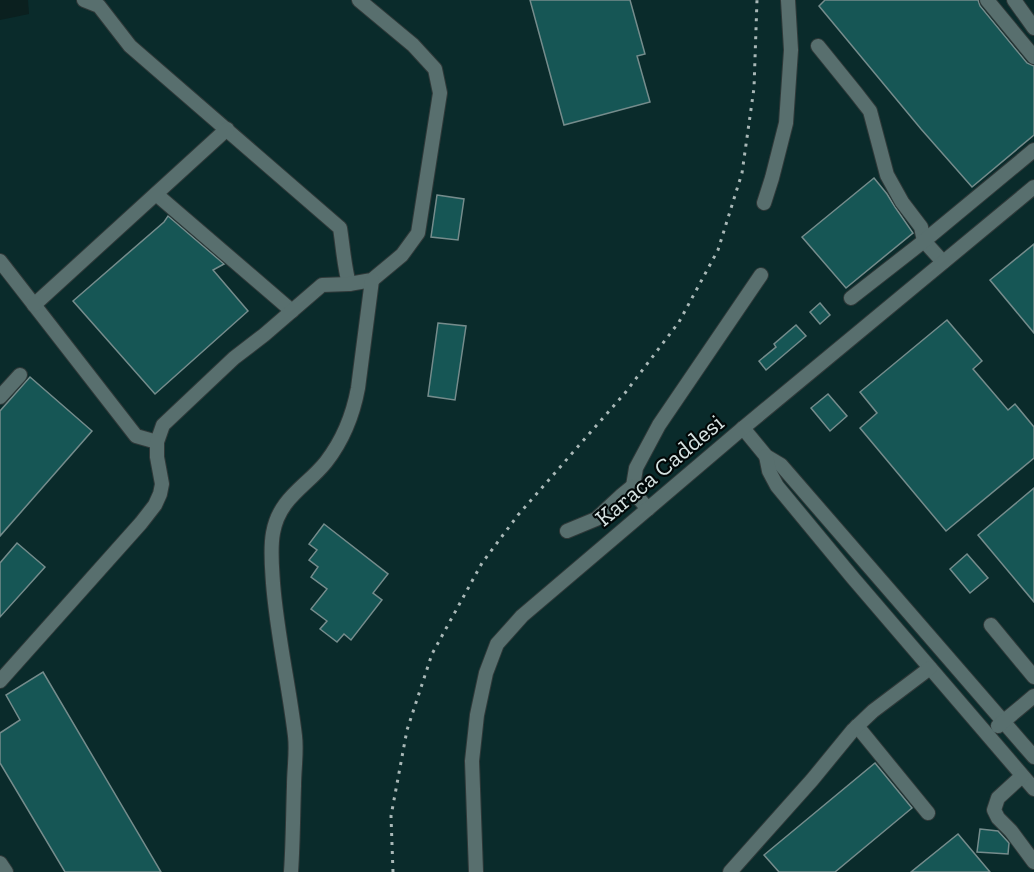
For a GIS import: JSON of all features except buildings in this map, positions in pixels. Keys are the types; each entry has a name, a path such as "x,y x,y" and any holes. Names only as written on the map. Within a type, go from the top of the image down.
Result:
{"street":[{"path":"84,0 103,3 130,46 340,228 349,284"},
{"path":"0,681 155,505 162,484 157,442 163,425 234,358 322,285 372,280 402,255 418,233 440,93 435,69 413,45 359,0"},
{"path":"764,202 786,123 791,50 788,0"},
{"path":"987,0 1034,57"},
{"path":"1014,0 1034,28"},
{"path":"818,46 870,111 887,176 902,202 921,227 924,241 943,262"},
{"path":"34,305 227,129"},
{"path":"851,298 1034,150"},
{"name":"Karaca Caddesi","path":"476,872 472,761 477,715 486,673 497,644 522,616 648,509 1034,188"},
{"path":"156,194 292,311"},
{"path":"0,261 136,436 157,442"},
{"path":"648,509 636,495 633,486 636,468 658,425 761,275"},
{"path":"291,872 295,740 277,622 272,570 272,537 276,522 290,497 326,462 347,427 358,388 372,280"},
{"path":"0,397 20,375"},
{"path":"744,428 766,456 781,465 1003,721 1032,749"},
{"path":"766,456 768,471 777,486 1034,789"},
{"path":"567,531 596,519 633,486"},
{"path":"991,625 1034,677"},
{"path":"730,872 801,794 857,726 930,668"},
{"path":"987,735 1034,696"},
{"path":"857,726 928,813"},
{"path":"1022,776 999,798 994,810 1034,861"},
{"path":"0,862 6,872"}],"shaded area":[{"path":"28,0 1034,0 1034,872 0,872 0,20 29,14"}],"railway":[{"path":"393,872 391,816 407,730 432,654 482,563 518,515 625,393 679,322 718,250 742,173 754,88 757,0"}]}
